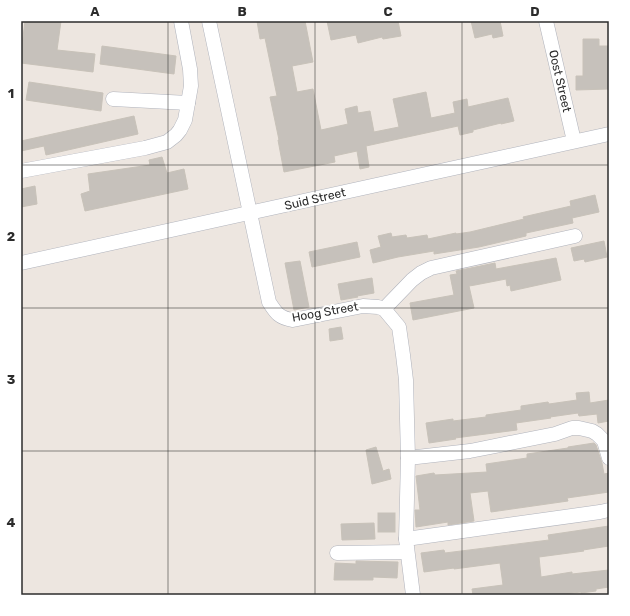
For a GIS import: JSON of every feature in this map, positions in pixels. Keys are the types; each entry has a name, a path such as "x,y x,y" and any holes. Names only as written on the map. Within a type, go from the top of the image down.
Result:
{"street":[{"path":"21,171 145,148 167,142 176,135 185,120 191,86 190,69 181,21"},
{"name":"Hoog Street","path":"209,21 269,302 275,312 279,316 293,320 363,306 378,306 384,309"},
{"name":"Oost Street","path":"546,21 574,141"},
{"path":"113,99 188,103"},
{"name":"Suid Street","path":"21,263 609,134"},
{"path":"413,595 407,545 408,458 404,355 399,327 384,309 412,280 431,268 575,236"},
{"path":"408,458 470,451 555,434 572,428 592,431 601,438 604,441 609,458"},
{"path":"337,553 407,545 609,510"}],"building":[{"path":"25,21 61,21 57,50 95,54 93,72 21,63"},
{"path":"257,21 305,21 313,62 292,66 297,92 313,89 321,130 348,124 345,109 357,106 358,113 370,111 374,132 399,127 393,99 426,92 431,118 455,113 453,102 467,99 468,107 508,98 514,121 473,130 473,132 460,135 458,126 366,146 369,167 360,169 357,151 334,156 335,162 284,172 270,97 277,96 265,38 260,39"},
{"path":"327,21 398,21 401,36 383,39 382,37 358,43 356,35 331,40"},
{"path":"471,21 500,21 503,36 493,38 492,34 475,38"},
{"path":"583,39 599,39 599,46 609,46 609,89 576,90 576,76 583,76"},
{"path":"102,46 176,56 174,74 100,64"},
{"path":"29,82 103,93 101,111 26,100"},
{"path":"134,116 138,134 46,155 44,146 21,151 21,141"},
{"path":"162,157 167,173 184,169 188,189 85,211 81,194 90,191 88,174 150,165 149,160"},
{"path":"35,186 37,204 21,207 21,189"},
{"path":"595,195 599,212 572,218 573,223 526,233 526,236 479,247 434,254 434,251 373,263 370,250 381,247 378,236 391,233 392,237 406,235 407,238 427,235 428,239 456,233 470,232 524,219 523,217 571,206 570,201"},
{"path":"604,241 607,257 585,262 584,259 574,261 571,248"},
{"path":"357,242 360,257 312,267 309,252"},
{"path":"556,258 561,280 511,291 510,285 507,286 506,279 469,286 474,308 413,320 410,303 454,295 450,275 457,274 456,271 495,263 496,269"},
{"path":"300,261 309,307 294,310 285,263"},
{"path":"372,278 374,293 341,300 338,284"},
{"path":"341,327 343,339 330,341 329,329"},
{"path":"589,392 590,403 609,400 609,421 598,423 597,414 579,416 578,413 516,423 517,430 429,443 426,423 453,419 453,421 486,417 486,415 521,410 521,406 577,400 576,393"},
{"path":"594,443 602,463 604,474 609,473 609,492 567,498 568,501 491,512 488,491 470,493 474,521 448,525 448,522 416,527 415,510 420,510 416,476 434,473 435,475 487,472 486,464 527,458 527,454"},
{"path":"376,447 383,471 389,469 391,479 372,484 366,450"},
{"path":"378,513 395,513 395,532 378,532"},
{"path":"374,523 375,539 342,540 341,524"},
{"path":"609,526 609,546 539,557 541,577 572,572 572,574 609,570 609,587 596,589 596,591 555,595 473,595 472,589 503,585 500,563 424,572 421,553 444,550 445,553 549,540 548,535"},
{"path":"356,561 398,562 397,578 373,577 373,580 334,580 335,563 356,564"}]}
